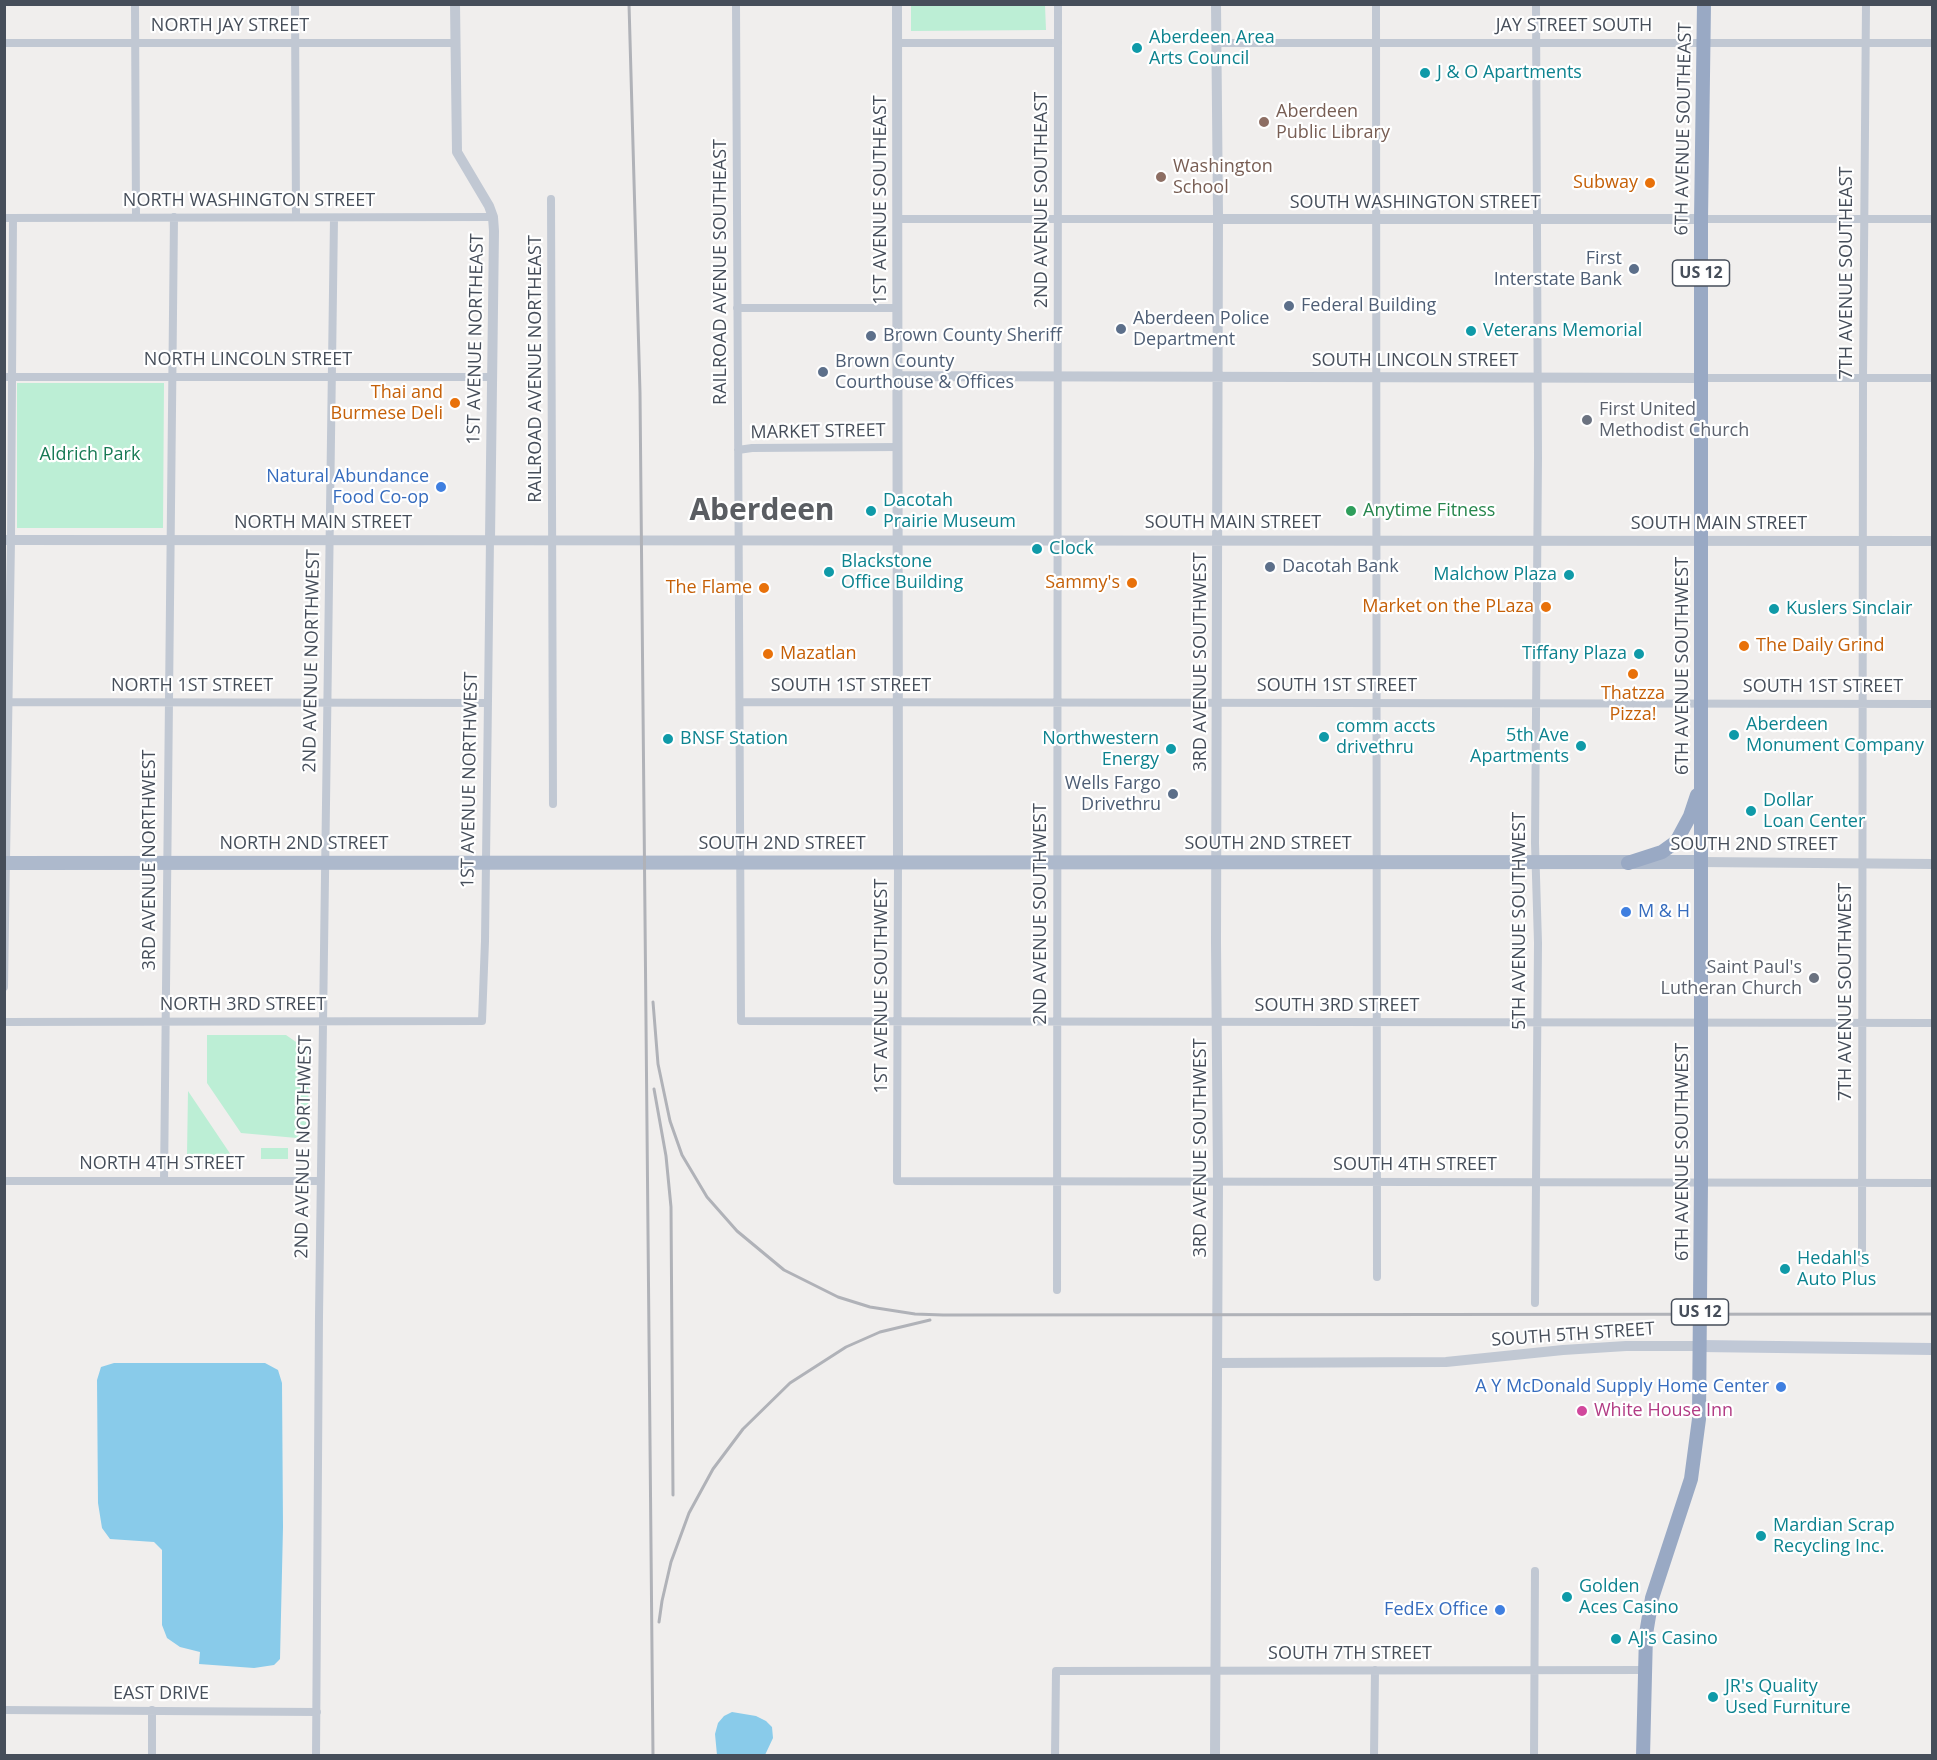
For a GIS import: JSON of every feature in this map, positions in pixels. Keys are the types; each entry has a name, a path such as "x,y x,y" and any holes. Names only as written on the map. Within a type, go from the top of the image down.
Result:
{"highway":[{"name":"6TH AVENUE SOUTHEAST","path":"1701,541 1704,4"},
{"name":"6TH AVENUE SOUTHWEST","path":"1644,1755 1646,1634 1652,1598 1686,1497 1695,1461 1699,1419 1701,541"},
{"path":"1628,863 1662,852 1676,842 1690,816 1701,782"}],"main road":[{"name":"NORTH 2ND STREET","path":"6,863 603,862"},
{"name":"SOUTH 2ND STREET","path":"603,862 1700,862"},
{"name":"SOUTH 5TH STREET","path":"1700,1346 1932,1349"}],"street":[{"path":"135,4 136,217"},
{"path":"295,4 296,218"},
{"name":"1ST AVENUE NORTHEAST","path":"455,4 457,152 484,196 493,217 490,539"},
{"name":"RAILROAD AVENUE SOUTHEAST","path":"736,4 741,1021"},
{"name":"1ST AVENUE SOUTHEAST","path":"897,4 899,539"},
{"name":"2ND AVENUE SOUTHEAST","path":"1058,4 1059,539"},
{"name":"3RD AVENUE SOUTHWEST","path":"1215,1755 1218,1182 1216,4"},
{"path":"1376,4 1378,220 1377,1276"},
{"name":"5TH AVENUE SOUTHWEST","path":"1535,1302 1538,540 1536,4"},
{"name":"7TH AVENUE SOUTHEAST","path":"1862,541 1866,4"},
{"name":"NORTH JAY STREET","path":"4,43 455,43"},
{"path":"897,43 1059,43"},
{"name":"JAY STREET SOUTH","path":"1216,43 1932,44"},
{"name":"RAILROAD AVENUE NORTHEAST","path":"551,200 554,539 553,804"},
{"name":"3RD AVENUE NORTHWEST","path":"164,1181 167,703 174,217"},
{"name":"NORTH WASHINGTON STREET","path":"9,218 493,217"},
{"path":"4,987 9,218"},
{"name":"2ND AVENUE NORTHWEST","path":"316,1755 320,1181 334,218"},
{"name":"SOUTH WASHINGTON STREET","path":"898,219 1932,219"},
{"path":"737,309 898,309"},
{"name":"SOUTH LINCOLN STREET","path":"898,376 1932,378"},
{"name":"NORTH LINCOLN STREET","path":"8,377 492,377"},
{"name":"MARKET STREET","path":"738,450 898,447"},
{"name":"1ST AVENUE NORTHWEST","path":"482,1021 490,539"},
{"name":"NORTH MAIN STREET","path":"8,540 641,539"},
{"name":"SOUTH MAIN STREET","path":"641,539 1932,541"},
{"name":"1ST AVENUE SOUTHWEST","path":"897,1181 899,539"},
{"name":"2ND AVENUE SOUTHWEST","path":"1057,1290 1059,539"},
{"name":"7TH AVENUE SOUTHWEST","path":"1862,541 1862,1263"},
{"name":"NORTH 1ST STREET","path":"6,702 487,703"},
{"name":"SOUTH 1ST STREET","path":"741,702 1932,704"},
{"name":"SOUTH 2ND STREET","path":"1700,862 1932,864"},
{"name":"NORTH 3RD STREET","path":"4,1022 482,1021"},
{"name":"SOUTH 3RD STREET","path":"741,1021 1932,1023"},
{"name":"NORTH 4TH STREET","path":"4,1181 320,1181"},
{"name":"SOUTH 4TH STREET","path":"897,1181 1932,1183"},
{"name":"SOUTH 5TH STREET","path":"1217,1363 1446,1362 1626,1346 1700,1346"},
{"path":"1534,1755 1535,1571"},
{"path":"1374,1755 1375,1670"},
{"name":"SOUTH 7TH STREET","path":"1055,1755 1056,1671 1644,1670"},
{"name":"EAST DRIVE","path":"4,1710 317,1712"},
{"path":"152,1710 152,1755"}],"green space":[{"path":"911,5 1045,5 1046,30 911,31"},
{"name":"Aldrich Park","path":"17,383 164,383 163,528 17,528"},
{"path":"207,1035 286,1035 309,1051 308,1139 241,1133 207,1083"},
{"path":"188,1091 231,1155 187,1155"},
{"path":"261,1148 288,1148 288,1159 261,1159"}],"water":[{"path":"114,1363 265,1363 278,1370 282,1383 283,1527 280,1659 274,1665 254,1668 199,1664 200,1652 180,1647 167,1638 162,1625 162,1550 154,1542 110,1539 102,1528 98,1503 97,1380 101,1367"},
{"path":"732,1712 756,1716 772,1727 773,1738 765,1755 717,1755 715,1734 718,1723"}],"railway":[{"path":"629,4 640,393 653,1756"},
{"path":"653,1002 658,1064 670,1121 682,1155 707,1197 737,1231 784,1270 838,1297 870,1307 915,1314 943,1315 1932,1314"},
{"path":"654,1089 666,1156 671,1207 673,1495"},
{"path":"659,1622 671,1562 689,1513 713,1469 743,1429 790,1383 846,1347 880,1332 930,1320"}],"place":[{"name":"Aberdeen Area Arts Council","path":"1137,48"},
{"name":"J & O Apartments","path":"1425,73"},
{"name":"Aberdeen Public Library","path":"1264,122"},
{"name":"Washington School","path":"1161,177"},
{"name":"Subway","path":"1650,183"},
{"name":"First Interstate Bank","path":"1634,269"},
{"name":"Federal Building","path":"1289,306"},
{"name":"Aberdeen Police Department","path":"1121,329"},
{"name":"Veterans Memorial","path":"1471,331"},
{"name":"Brown County Sheriff","path":"871,336"},
{"name":"Brown County Courthouse & Offices","path":"823,372"},
{"name":"Thai and Burmese Deli","path":"455,403"},
{"name":"First United Methodist Church","path":"1587,420"},
{"name":"Natural Abundance Food Co-op","path":"441,487"},
{"name":"Dacotah Prairie Museum","path":"871,511"},
{"name":"Anytime Fitness","path":"1351,511"},
{"name":"Clock","path":"1037,549"},
{"name":"Dacotah Bank","path":"1270,567"},
{"name":"Blackstone Office Building","path":"829,572"},
{"name":"Malchow Plaza","path":"1569,575"},
{"name":"Sammy's","path":"1132,583"},
{"name":"The Flame","path":"764,588"},
{"name":"Market on the PLaza","path":"1546,607"},
{"name":"Kuslers Sinclair","path":"1774,609"},
{"name":"The Daily Grind","path":"1744,646"},
{"name":"Mazatlan","path":"768,654"},
{"name":"Tiffany Plaza","path":"1639,654"},
{"name":"Thatzza Pizza!","path":"1633,674"},
{"name":"Aberdeen Monument Company","path":"1734,735"},
{"name":"comm accts drivethru","path":"1324,737"},
{"name":"BNSF Station","path":"668,739"},
{"name":"5th Ave Apartments","path":"1581,746"},
{"name":"Northwestern Energy","path":"1171,749"},
{"name":"Wells Fargo Drivethru","path":"1173,794"},
{"name":"Dollar Loan Center","path":"1751,811"},
{"name":"M & H","path":"1626,912"},
{"name":"Saint Paul's Lutheran Church","path":"1814,978"},
{"name":"Hedahl's Auto Plus","path":"1785,1269"},
{"name":"A Y McDonald Supply Home Center","path":"1781,1387"},
{"name":"White House Inn","path":"1582,1411"},
{"name":"Mardian Scrap Recycling Inc.","path":"1761,1536"},
{"name":"Golden Aces Casino","path":"1567,1597"},
{"name":"FedEx Office","path":"1500,1610"},
{"name":"AJ's Casino","path":"1616,1639"},
{"name":"JR's Quality Used Furniture","path":"1713,1697"}],"district":[{"name":"Aberdeen","path":"762,511"}]}
